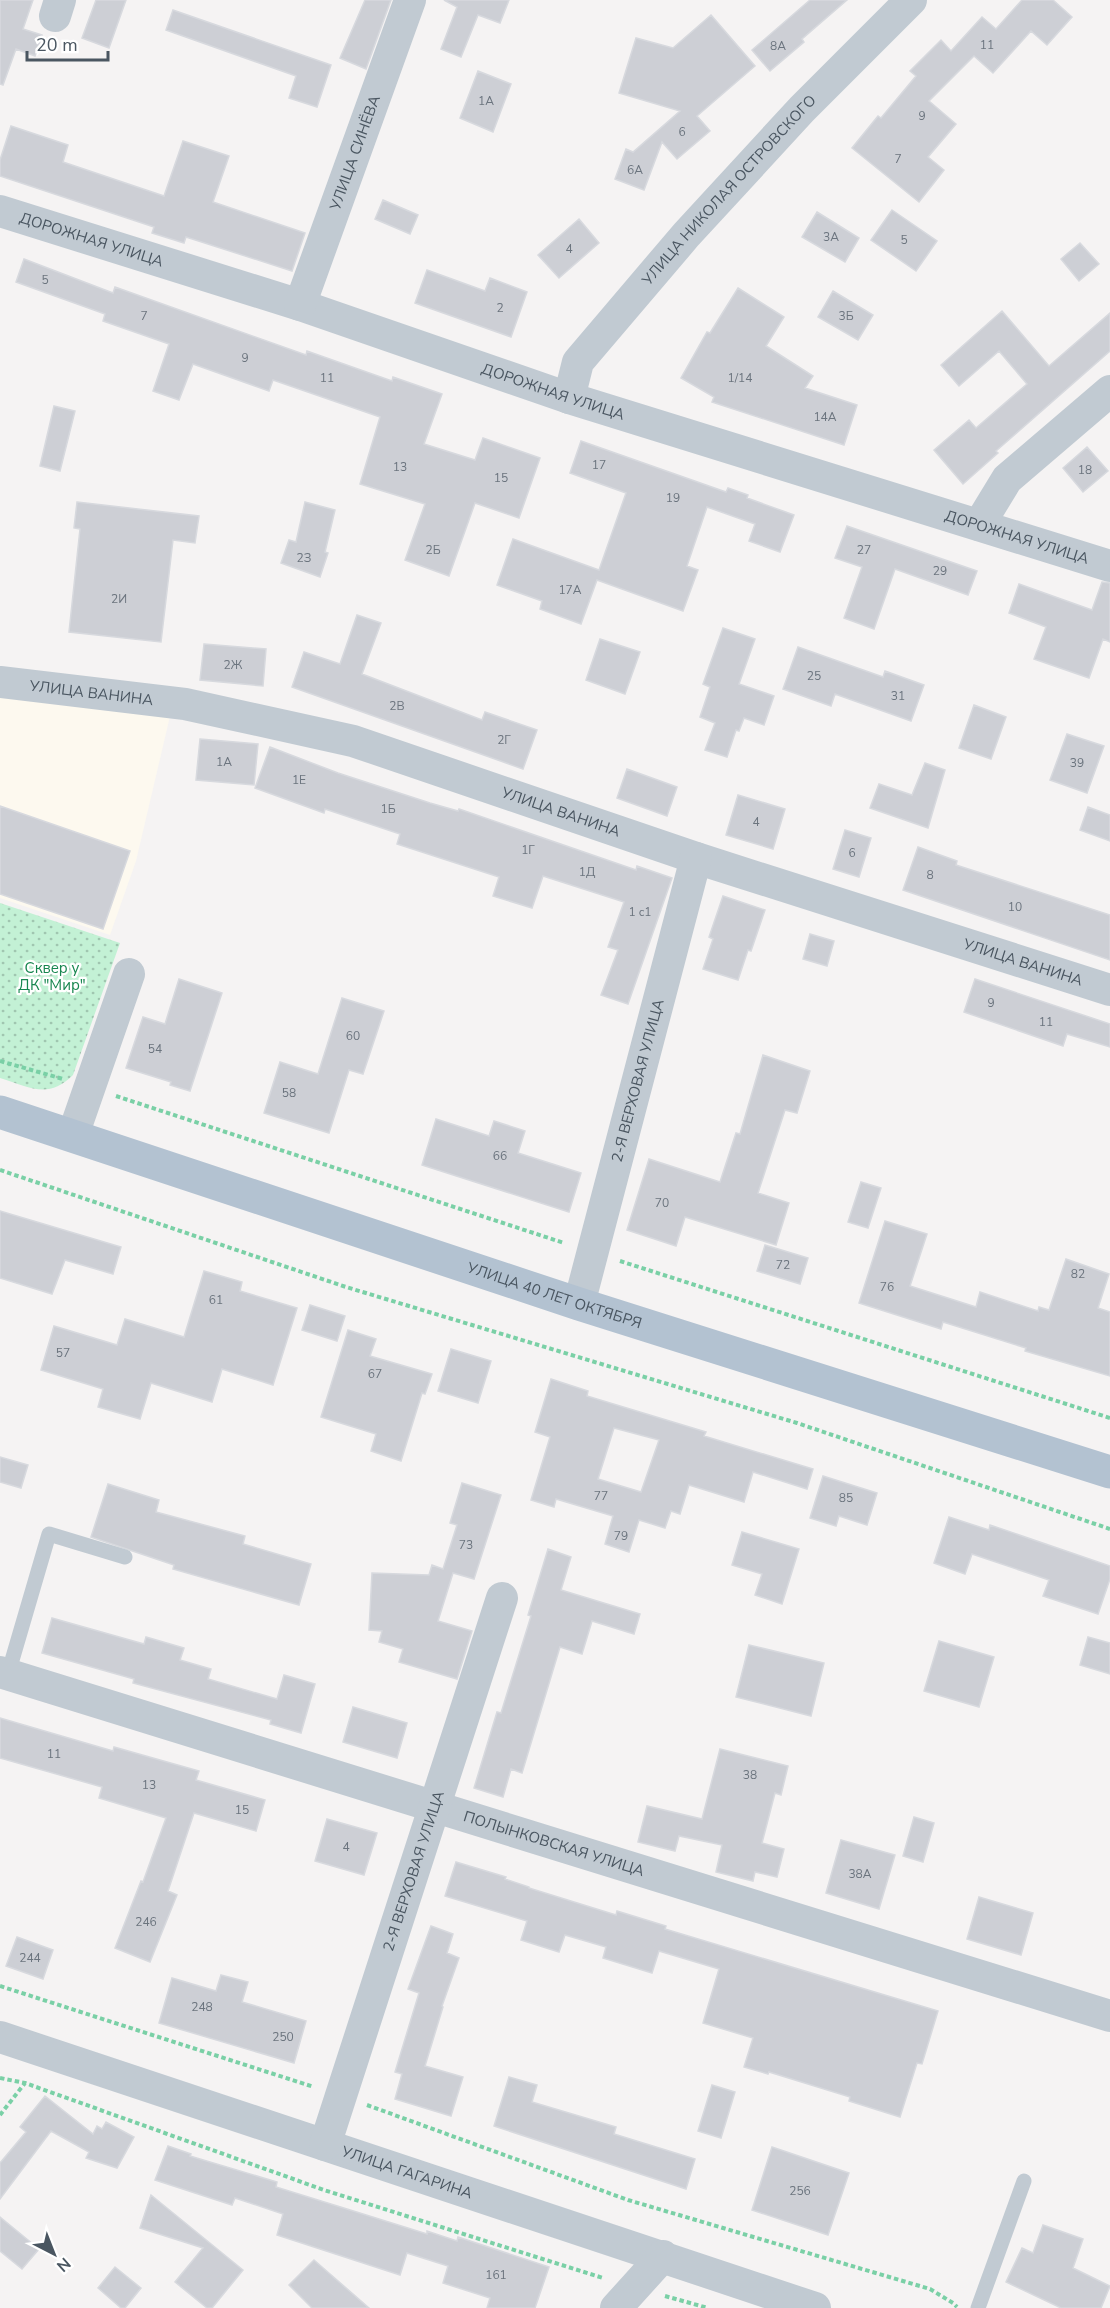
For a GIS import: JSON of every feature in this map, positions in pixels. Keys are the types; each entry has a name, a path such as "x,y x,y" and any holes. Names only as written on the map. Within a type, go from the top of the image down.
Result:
{"main road":[{"name":"УЛИЦА 40 ЛЕТ ОКТЯБРЯ","path":"0,1112 579,1304 1110,1472"}],"street":[{"name":"УЛИЦА СИНЁВА","path":"300,305 410,0"},
{"name":"УЛИЦА НИКОЛАЯ ОСТРОВСКОГО","path":"569,398 578,362 686,235 802,109 911,0"},
{"name":"ДОРОЖНАЯ УЛИЦА","path":"0,211 300,305 569,398 1110,566"},
{"path":"979,525 1007,479 1110,391"},
{"name":"УЛИЦА ВАНИНА","path":"0,682 185,704 353,741 696,858 1110,990"},
{"name":"2-Я ВЕРХОВАЯ УЛИЦА","path":"579,1304 696,858"},
{"path":"73,1135 129,974"},
{"name":"2-Я ВЕРХОВАЯ УЛИЦА","path":"326,2145 502,1598"},
{"name":"ПОЛЫНКОВСКАЯ УЛИЦА","path":"4,1673 1110,2016"},
{"name":"УЛИЦА ГАГАРИНА","path":"0,2037 815,2308"},
{"path":"625,2298 663,2256"}],"lane":[{"path":"4,1673 49,1534 125,1557"},
{"path":"978,2308 1024,2181"}],"path":[{"path":"0,1061 89,1087 536,1235 1110,1418"},
{"path":"0,1170 346,1287 797,1423 1110,1529"},
{"path":"0,1986 342,2096 628,2200 930,2289 957,2308"},
{"path":"0,2078 26,2083 625,2298 708,2308"},
{"path":"0,2115 26,2083"}],"shaded area":[{"path":"0,693 171,712 136,861 110,935 0,898"}],"green space":[{"name":"Сквер у ДК \"Мир\"","path":"0,903 120,943 73,1075 55,1087 30,1088 0,1078"}],"building":[{"path":"0,0 33,0 23,29 42,35 35,56 16,49 3,85 0,84"},
{"path":"96,0 126,0 109,48 82,38"},
{"path":"365,0 391,0 366,69 340,58"},
{"path":"444,0 509,0 500,23 478,15 461,57 441,49 457,7"},
{"path":"810,0 847,0 802,39 804,42 770,71 752,50"},
{"path":"1022,0 1053,0 1072,17 1047,45 1031,31 993,73 974,56 929,101 956,124 928,157 944,170 919,202 852,148 878,116 881,118 916,76 910,71 941,40 951,51 982,17 996,29"},
{"path":"173,10 331,65 317,107 289,98 296,76 166,30"},
{"path":"711,15 755,66 697,116 710,131 677,159 662,142 644,190 615,179 626,149 633,152 680,111 619,93 636,38 673,48"},
{"path":"478,71 511,84 493,132 460,118"},
{"path":"11,126 68,145 63,162 164,196 183,141 229,156 213,202 305,233 292,271 186,237 184,243 152,233 154,227 0,176 0,160"},
{"path":"383,200 418,215 410,234 375,219"},
{"path":"892,210 937,241 916,271 871,240"},
{"path":"817,212 859,238 845,262 802,237"},
{"path":"579,219 599,243 559,278 538,255"},
{"path":"1080,243 1099,264 1079,281 1061,259"},
{"path":"24,259 113,293 115,287 306,355 307,351 392,381 393,377 442,394 424,444 475,460 483,438 540,458 519,518 475,503 449,576 405,560 425,504 360,484 380,417 273,380 269,391 193,364 179,400 153,391 169,344 103,321 105,314 16,282"},
{"path":"427,270 485,291 490,278 527,292 511,337 415,303"},
{"path":"738,288 784,317 766,346 813,376 805,388 857,405 844,445 712,402 714,397 681,378 707,332 710,333"},
{"path":"833,291 873,315 858,340 818,317"},
{"path":"1002,311 1049,366 1110,313 1110,351 996,451 998,453 963,484 934,450 969,420 976,428 1027,384 999,351 959,386 941,365"},
{"path":"54,406 75,411 60,471 40,466"},
{"path":"581,441 726,492 728,488 748,495 747,498 794,515 780,552 749,541 755,524 707,507 687,566 698,570 683,611 597,580 581,624 540,609 542,601 497,585 513,539 599,570 626,493 570,473"},
{"path":"1087,447 1108,471 1083,492 1063,468"},
{"path":"77,502 199,516 195,543 173,540 161,642 69,632 80,529 74,528"},
{"path":"305,502 335,510 325,552 328,553 320,577 281,563 289,540 296,542"},
{"path":"847,526 977,571 968,595 895,569 874,629 844,618 862,567 835,558"},
{"path":"1102,582 1110,583 1110,642 1103,639 1089,678 1034,659 1046,627 1009,613 1019,584 1092,610"},
{"path":"357,615 381,623 362,674 482,720 485,712 537,730 523,769 292,687 304,652 340,664"},
{"path":"723,628 755,639 739,684 774,696 764,725 744,718 739,731 736,730 727,757 705,750 715,723 700,717 710,687 703,684"},
{"path":"600,639 640,652 625,694 586,680"},
{"path":"204,644 266,649 263,686 200,680"},
{"path":"798,647 883,677 885,671 924,685 911,721 835,694 831,706 783,689"},
{"path":"974,705 1006,717 991,759 959,748"},
{"path":"1067,734 1104,746 1087,793 1050,780"},
{"path":"200,739 258,744 254,785 196,780"},
{"path":"270,747 338,773 430,803 458,811 459,809 636,870 637,866 672,878 628,1004 601,995 618,950 608,947 624,902 543,876 532,908 493,896 499,877 397,844 400,834 325,809 324,813 255,788"},
{"path":"925,763 945,770 928,828 870,808 879,784 912,795"},
{"path":"627,769 677,787 667,816 617,798"},
{"path":"738,795 785,809 773,849 726,835"},
{"path":"0,806 130,851 103,929 0,894"},
{"path":"1088,807 1110,815 1110,841 1080,830"},
{"path":"845,830 871,838 859,877 833,869"},
{"path":"918,847 957,861 956,865 1110,915 1110,960 903,890"},
{"path":"723,896 765,910 738,980 703,969 713,939 709,937"},
{"path":"810,934 834,941 827,966 803,959"},
{"path":"179,979 222,993 190,1091 170,1085 171,1082 126,1068 143,1017 165,1024"},
{"path":"975,979 1110,1024 1110,1047 1067,1034 1063,1046 964,1012"},
{"path":"342,998 384,1011 363,1074 349,1070 329,1133 264,1113 280,1062 318,1074"},
{"path":"763,1055 810,1071 797,1113 785,1110 758,1193 789,1203 776,1245 685,1217 676,1246 627,1230 649,1159 720,1182 736,1133 740,1134"},
{"path":"436,1119 489,1136 494,1121 525,1131 518,1153 581,1173 569,1212 422,1165"},
{"path":"861,1182 881,1188 868,1228 848,1222"},
{"path":"0,1211 121,1247 113,1274 65,1260 52,1294 0,1278"},
{"path":"885,1221 927,1234 910,1286 976,1307 980,1292 1038,1311 1039,1307 1049,1310 1066,1259 1109,1274 1098,1308 1110,1312 1110,1376 1025,1351 1026,1348 943,1322 941,1329 859,1303"},
{"path":"765,1245 808,1258 800,1284 757,1271"},
{"path":"204,1271 242,1282 240,1291 297,1308 273,1385 222,1369 212,1402 151,1383 140,1419 98,1407 103,1389 41,1370 54,1326 117,1345 125,1319 184,1337"},
{"path":"310,1305 345,1316 337,1341 302,1330"},
{"path":"348,1330 376,1339 370,1356 432,1374 425,1394 422,1393 401,1461 371,1451 376,1434 321,1417"},
{"path":"451,1349 491,1361 478,1403 438,1391"},
{"path":"551,1379 588,1391 587,1396 706,1432 704,1436 813,1469 807,1489 753,1472 744,1502 689,1485 680,1514 671,1511 665,1528 639,1520 629,1552 605,1544 613,1516 556,1499 554,1507 531,1500 550,1437 535,1432","holes":["614,1428 659,1440 641,1492 598,1479"]},
{"path":"0,1457 28,1465 21,1488 0,1482"},
{"path":"823,1476 877,1493 867,1525 839,1516 836,1526 810,1518"},
{"path":"462,1483 501,1495 474,1579 453,1573 438,1621 472,1631 457,1679 399,1662 403,1649 379,1642 382,1631 369,1630 372,1573 429,1575 432,1565 443,1569 457,1525 450,1523"},
{"path":"108,1484 159,1500 156,1512 245,1536 243,1544 311,1564 299,1605 173,1569 174,1565 91,1537"},
{"path":"949,1517 989,1530 990,1525 1110,1566 1110,1579 1098,1614 1043,1596 1049,1580 972,1554 965,1574 934,1563"},
{"path":"742,1532 799,1549 782,1604 755,1595 762,1574 732,1565"},
{"path":"548,1549 571,1557 561,1590 640,1614 634,1634 592,1621 582,1654 560,1647 522,1773 511,1769 503,1797 474,1788 497,1712 501,1713 531,1616 528,1615"},
{"path":"52,1618 144,1644 146,1637 184,1648 180,1660 211,1669 208,1679 277,1699 284,1675 315,1684 301,1733 270,1724 271,1720 133,1683 134,1679 42,1653"},
{"path":"1088,1637 1110,1643 1110,1674 1080,1665"},
{"path":"939,1641 994,1657 979,1707 924,1691"},
{"path":"749,1645 824,1663 811,1716 736,1697"},
{"path":"353,1707 407,1723 397,1758 343,1742"},
{"path":"0,1718 113,1751 114,1747 199,1771 196,1780 265,1800 256,1831 194,1813 168,1891 177,1895 150,1962 115,1948 141,1881 143,1882 166,1818 99,1798 102,1787 0,1758"},
{"path":"720,1749 788,1766 781,1795 775,1793 762,1843 784,1849 777,1877 755,1872 753,1881 716,1872 722,1845 679,1836 675,1851 638,1842 647,1806 702,1819"},
{"path":"914,1817 934,1823 923,1862 903,1856"},
{"path":"327,1819 377,1833 364,1875 315,1861"},
{"path":"841,1840 895,1855 879,1909 826,1893"},
{"path":"456,1862 616,1915 617,1911 666,1926 665,1929 938,2011 922,2064 917,2063 900,2117 849,2101 850,2097 769,2072 768,2074 744,2067 753,2038 703,2023 719,1969 659,1951 652,1973 603,1958 606,1947 565,1935 559,1952 521,1940 527,1921 445,1896"},
{"path":"979,1897 1033,1913 1021,1955 967,1939"},
{"path":"431,1926 453,1934 447,1953 459,1958 442,2006 425,2066 463,2077 451,2116 395,2099 402,2074 395,2072 419,1993 408,1989"},
{"path":"17,1937 53,1950 43,1979 6,1966"},
{"path":"221,1975 248,1982 242,2002 306,2021 294,2063 159,2023 172,1978 216,1991"},
{"path":"509,2077 537,2085 532,2102 616,2127 614,2134 695,2159 686,2189 494,2126"},
{"path":"712,2085 735,2092 721,2138 698,2131"},
{"path":"45,2096 93,2134 97,2126 102,2129 106,2122 134,2137 117,2168 86,2158 89,2152 51,2131 0,2199 0,2163 26,2132 20,2127"},
{"path":"168,2146 191,2154 190,2156 277,2182 276,2187 427,2234 427,2231 457,2241 458,2237 549,2267 535,2308 487,2308 490,2298 443,2283 448,2266 407,2253 400,2275 277,2235 283,2214 235,2198 232,2205 155,2180"},
{"path":"772,2147 849,2173 828,2235 752,2210"},
{"path":"151,2195 243,2270 212,2308 207,2308 175,2282 203,2248 140,2228"},
{"path":"0,2217 39,2249 22,2269 0,2251"},
{"path":"1043,2225 1083,2239 1073,2268 1110,2286 1101,2308 1061,2308 1006,2282 1022,2248 1033,2253"},
{"path":"314,2260 369,2308 312,2308 289,2285"},
{"path":"115,2267 141,2288 125,2308 121,2308 98,2288"}]}
